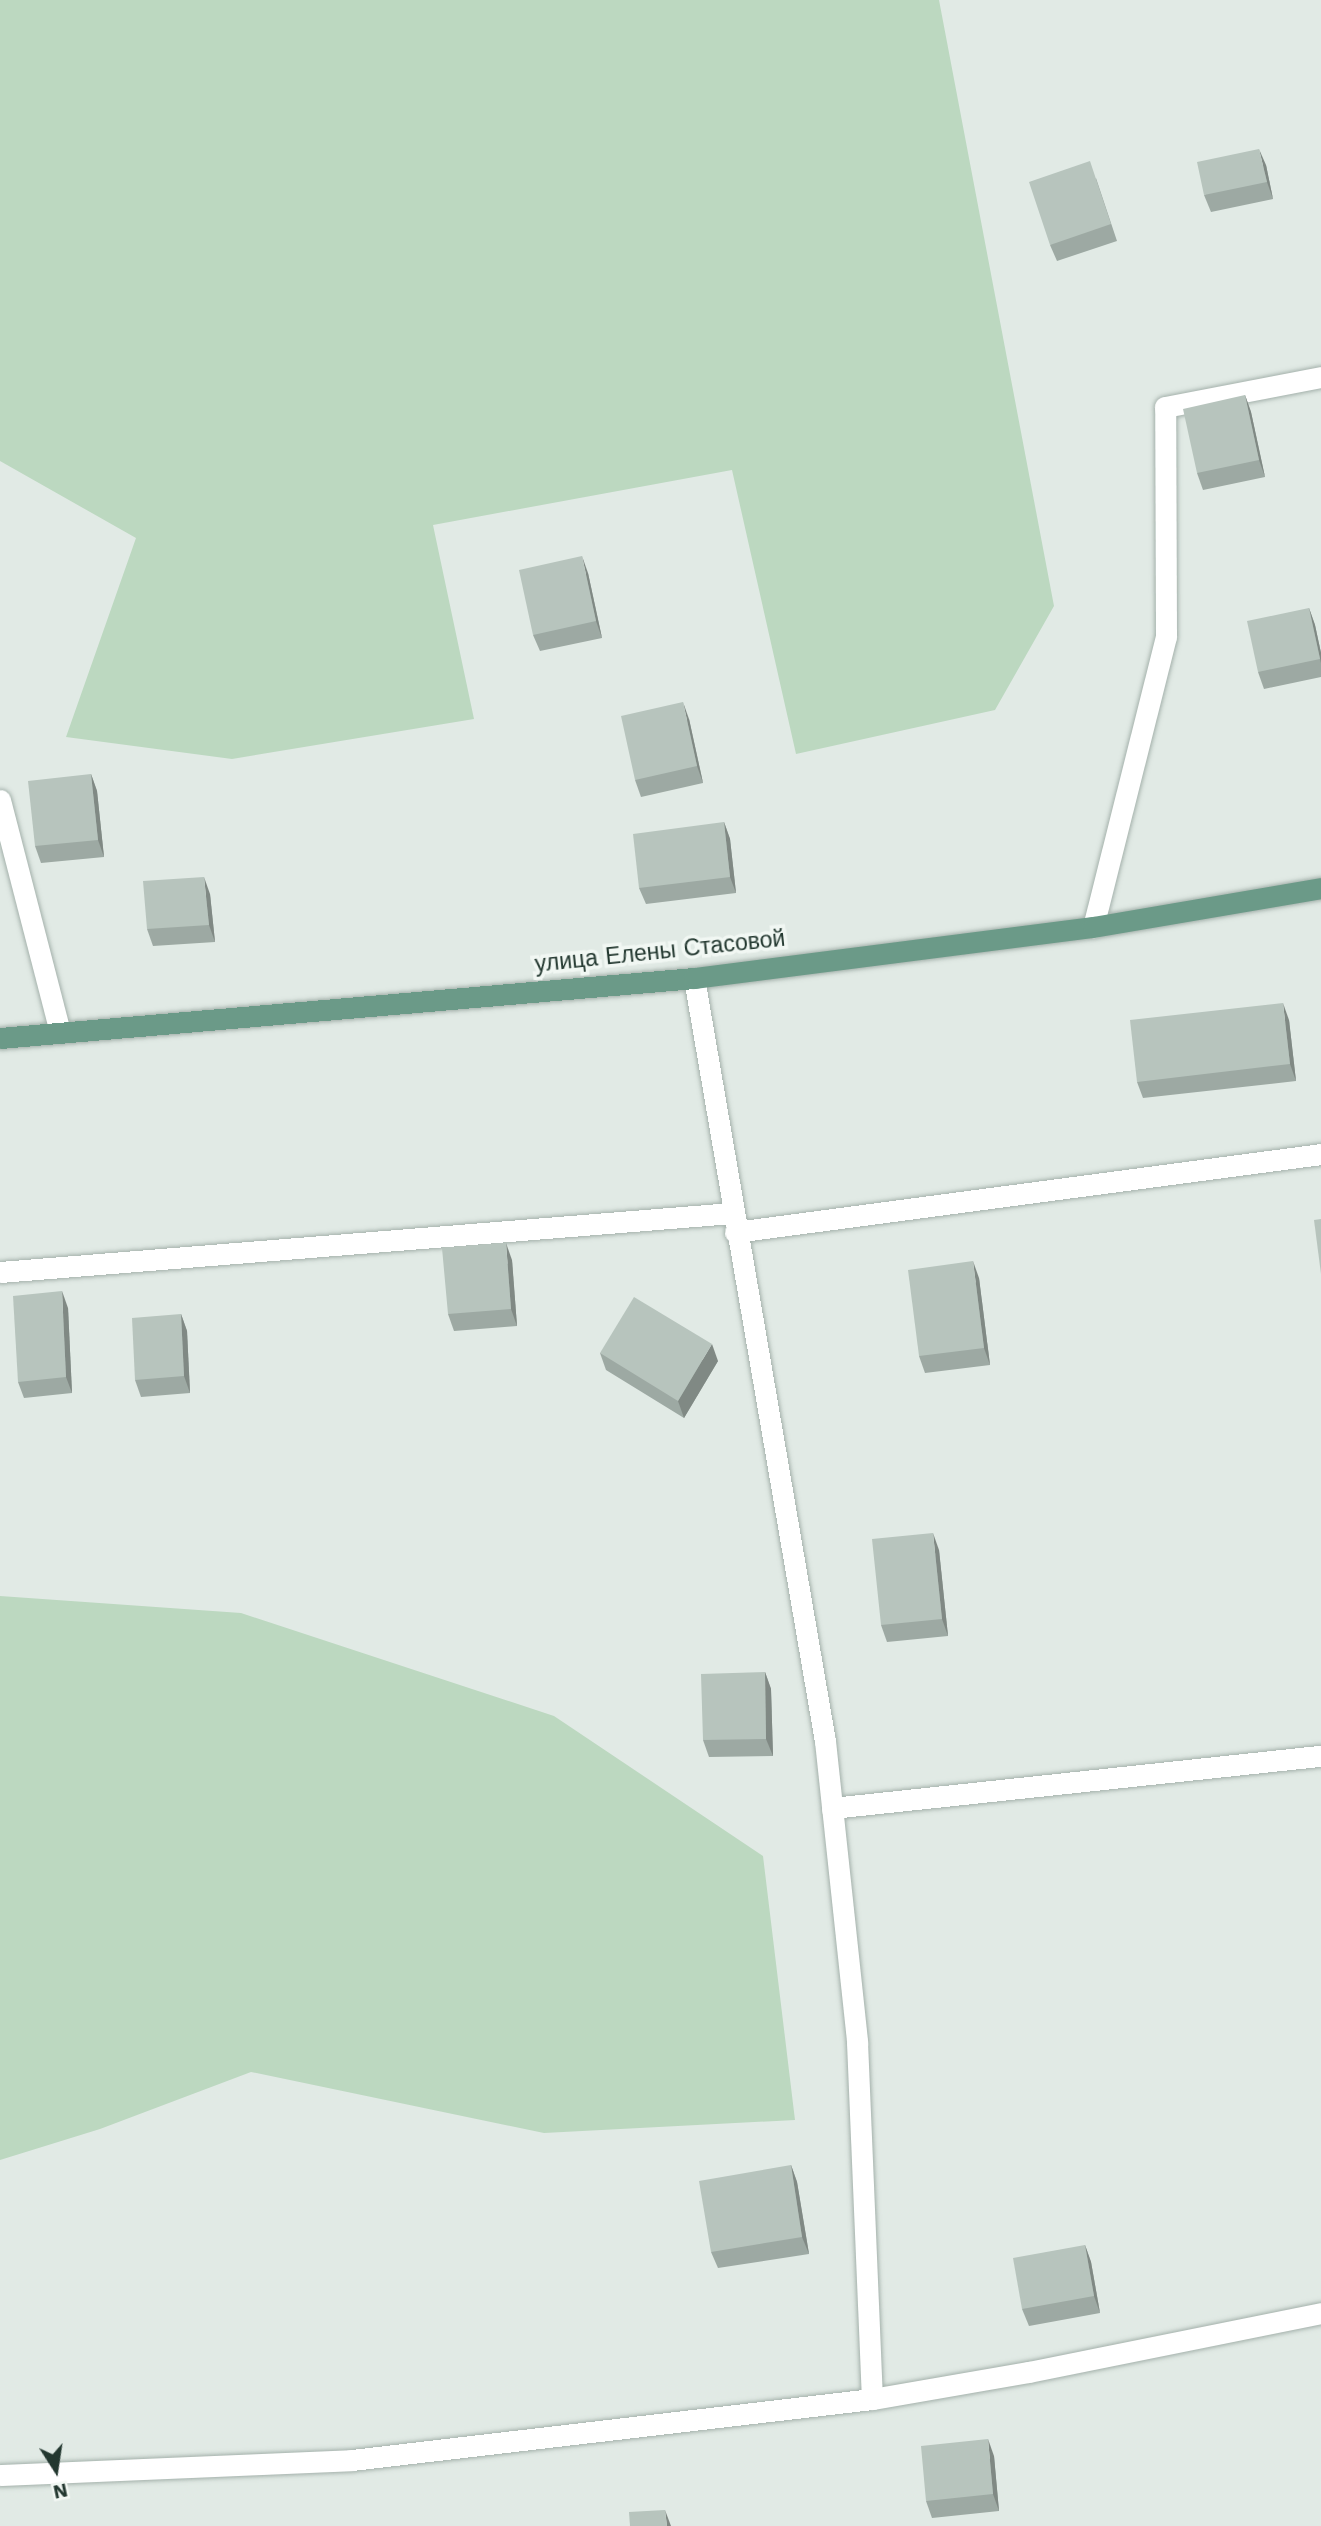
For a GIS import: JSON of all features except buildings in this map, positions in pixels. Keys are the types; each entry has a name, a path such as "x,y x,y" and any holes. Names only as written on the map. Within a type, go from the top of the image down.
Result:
{"main road":[{"name":"улица Елены Стасовой","path":"0,1038 694,978 1093,928 1321,888"}],"street":[{"path":"1093,928 1166,637 1165,407 1321,377"},
{"path":"0,800 60,1032"},
{"path":"694,978 733,1223 825,1741 857,2042 872,2399"},
{"path":"0,1272 733,1223 1321,1154"},
{"path":"832,1808 1321,1756"},
{"path":"0,2476 352,2460 872,2399 1029,2372 1321,2313"}],"green space":[{"path":"0,0 939,0 1054,606 995,710 796,754 732,470 433,525 474,719 232,759 66,737 136,538 0,461"},
{"path":"0,1596 241,1613 554,1716 763,1856 795,2120 544,2133 251,2072 100,2129 0,2160"}]}
